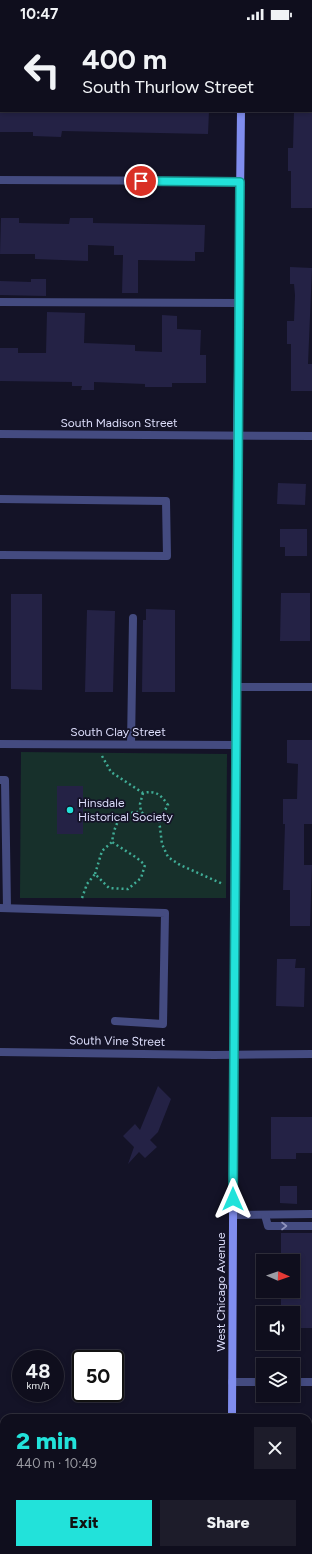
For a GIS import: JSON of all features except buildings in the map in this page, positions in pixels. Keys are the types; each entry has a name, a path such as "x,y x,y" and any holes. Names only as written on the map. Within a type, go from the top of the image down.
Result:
{"main road":[{"name":"West Chicago Avenue","path":"232,1414 237,435 241,112"}],"street":[{"path":"0,180 240,182"},
{"path":"0,302 239,303"},
{"name":"South Madison Street","path":"0,434 312,436"},
{"path":"0,499 166,501 167,556 0,555"},
{"path":"131,744 133,618"},
{"path":"236,687 312,687"},
{"name":"South Clay Street","path":"0,744 236,745"},
{"path":"0,780 5,780 4,908 165,913 163,1024 115,1021"},
{"name":"South Vine Street","path":"0,1052 214,1055 234,1053 312,1054"},
{"path":"233,1215 312,1214"},
{"path":"266,1215 268,1226 312,1226"},
{"path":"232,1382 256,1382"},
{"path":"300,1382 312,1382"},
{"path":"60,1554 71,1554"}],"path":[{"path":"97,744 111,772 143,792 152,791 161,795 168,805 159,820 162,844 168,857 180,865 235,889"},
{"path":"141,812 140,804 143,792"},
{"path":"78,910 87,884 95,874 102,852 112,842 115,826 124,816 132,812 141,812 153,820 159,820"},
{"path":"95,874 109,888 128,889 141,878 145,865 112,842"}],"green space":[{"path":"21,752 227,754 226,898 20,898"}],"place":[{"name":"Hinsdale Historical Society","path":"70,810"}],"route":[{"path":"141,181 240,182 233,1199"}]}
